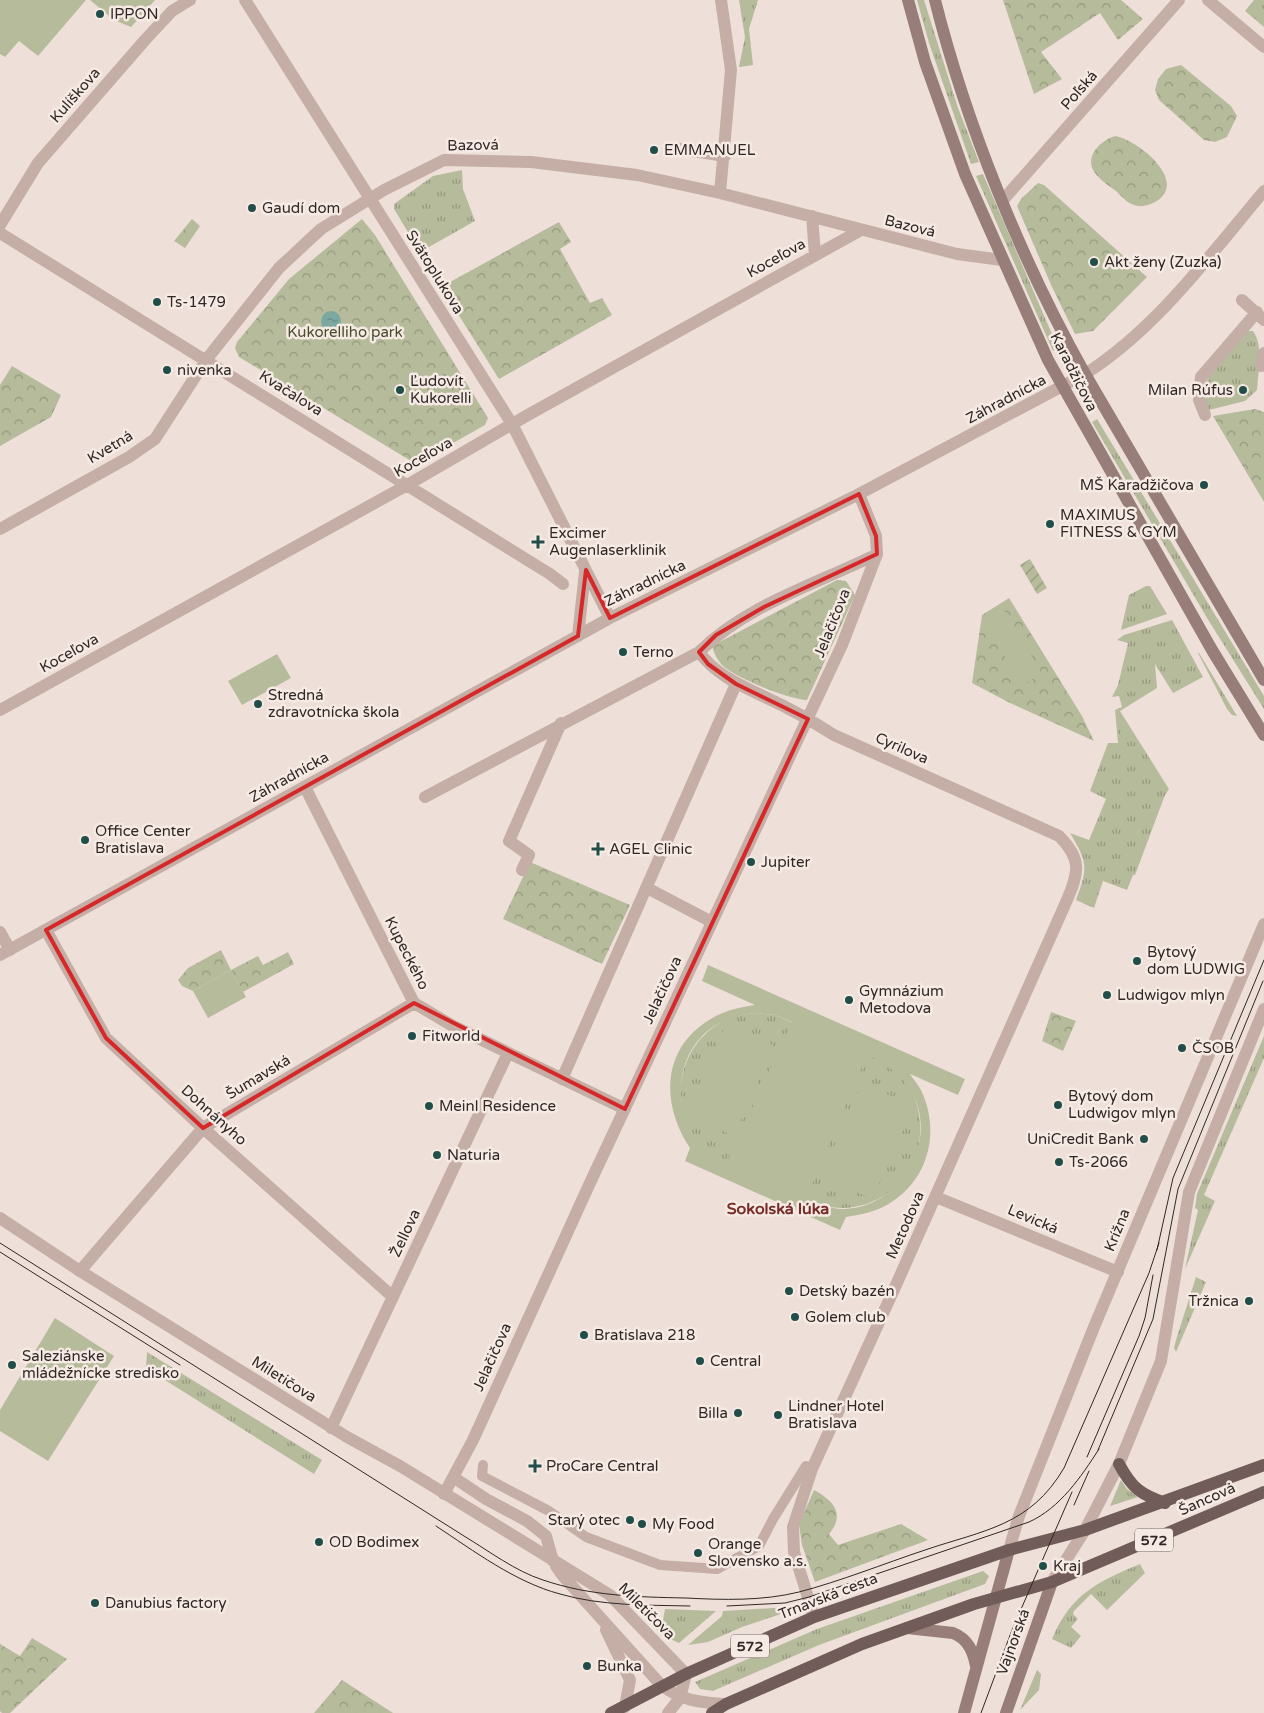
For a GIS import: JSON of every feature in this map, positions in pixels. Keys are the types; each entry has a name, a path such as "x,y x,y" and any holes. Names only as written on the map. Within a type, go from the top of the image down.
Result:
{"main road":[{"name":"Karadžičova","path":"908,0 925,62 950,136 1002,260 1062,388 1212,650 1264,735"},
{"name":"Karadžičova","path":"935,0 960,85 1003,200 1044,294 1085,374 1264,680"},
{"path":"1119,1464 1129,1482 1144,1495 1165,1502"},
{"name":"Šancová","path":"1085,1530 1264,1465"},
{"name":"Šancová","path":"1052,1582 1264,1492"},
{"name":"572","path":"1009,1550 1085,1530"},
{"name":"Vajnorská","path":"964,1713 994,1598 1009,1550"},
{"name":"Trnavská cesta","path":"611,1713 686,1674 814,1617 1009,1550"},
{"name":"572","path":"712,1713 726,1704 862,1644 994,1598 1052,1582"},
{"name":"Vajnorská","path":"1006,1713 1052,1582"},
{"path":"907,1628 959,1635 970,1646 976,1668"}],"street":[{"name":"Kulíškova","path":"0,225 44,155 172,11 190,0"},
{"name":"Svätoplukova","path":"245,0 512,424 610,618"},
{"path":"720,193 725,156 731,70 721,0"},
{"name":"Poľská","path":"1003,200 1179,0"},
{"path":"1208,0 1264,47"},
{"path":"674,148 725,156"},
{"name":"Bazová","path":"206,360 279,268 321,229 431,165 449,159 531,162 637,175 720,193 958,254 1002,260"},
{"name":"Záhradnícka","path":"5,953 610,618 859,494 1062,388 1108,359 1155,315 1264,191"},
{"path":"812,216 815,255"},
{"name":"Koceľova","path":"0,710 409,484 512,424 861,230"},
{"name":"Kvačalova","path":"0,233 409,484 563,584"},
{"path":"1206,415 1199,400 1201,377 1260,316 1242,300"},
{"path":"1261,366 1264,353"},
{"name":"Kvetná","path":"0,529 128,457 155,438 206,360"},
{"name":"Jelačičova","path":"444,1494 474,1440 522,1329 842,645 877,554 876,536 859,494"},
{"path":"425,797 561,723 699,652 716,635 764,607 877,554"},
{"path":"578,636 586,570"},
{"name":"Cyrilova","path":"699,652 708,664 736,684 808,719 834,735 1059,836 1076,860 1076,880"},
{"path":"562,1079 736,684"},
{"path":"522,870 529,855 509,841 561,723"},
{"name":"Kupeckého","path":"305,787 414,1003 453,1026 625,1109"},
{"name":"Metodova","path":"814,1617 794,1552 793,1527 812,1469 936,1197 1076,880"},
{"path":"647,888 712,922"},
{"name":"Krížna","path":"1009,1550 1019,1516 1118,1272 1264,924"},
{"name":"Dohnányho","path":"46,930 106,1038 203,1128 393,1297"},
{"path":"0,932 5,953"},
{"name":"Šumavská","path":"80,1271 203,1128 414,1003"},
{"path":"1052,1582 1085,1530 1119,1464 1161,1361 1189,1192 1264,1008"},
{"name":"Žellova","path":"332,1428 508,1053"},
{"name":"Levická","path":"936,1197 1118,1272"},
{"name":"Miletičova","path":"0,1218 80,1271 332,1428 610,1595 686,1674"},
{"path":"483,1465 482,1476 549,1511 586,1538 660,1565 717,1568 759,1546 772,1518 806,1466"},
{"path":"454,1477 486,1499 527,1521 546,1536 553,1562"},
{"name":"Miletičova","path":"553,1562 562,1576 662,1686 680,1698"},
{"path":"598,1614 630,1680 625,1707"},
{"path":"668,1713 680,1698 686,1674"},
{"path":"680,1698 693,1702 726,1704"}],"highlighted area":[{"path":"859,494 876,536 877,554 764,607 716,635 699,652 708,664 736,684 808,719 625,1109 414,1003 203,1128 106,1038 46,930 578,636 586,570 610,618"}],"green space":[{"path":"0,0 86,0 38,56 19,41 5,57 0,54"},
{"path":"90,0 155,0 131,27 114,20"},
{"path":"739,0 758,0 749,29 753,65 739,67 745,37"},
{"path":"917,0 924,0 958,108 979,162 971,164 929,43"},
{"path":"1003,0 1121,0 1143,19 1118,40 1100,13 1041,52 1062,79 1034,94"},
{"path":"1254,0 1264,0 1264,27 1245,11"},
{"path":"1181,65 1231,106 1237,116 1227,137 1215,142 1204,140 1159,100 1155,90 1158,79 1166,69"},
{"path":"1115,136 1137,145 1158,164 1167,185 1164,195 1153,203 1141,206 1132,204 1095,173 1091,161 1092,155 1099,145"},
{"path":"462,170 463,189 475,221 420,252 394,209 394,204 433,176"},
{"path":"983,174 1058,348 1053,351 976,176"},
{"path":"1038,183 1044,185 1147,277 1093,331 1075,334 1052,287 1017,206 1021,199"},
{"path":"192,219 200,226 185,248 174,241"},
{"name":"Kukorelliho park","path":"362,219 375,235 488,418 485,425 416,464 239,357 235,348 237,342 289,279"},
{"path":"559,222 571,242 560,249 590,303 602,298 612,315 499,379 441,287"},
{"path":"1245,331 1253,331 1258,344 1260,359 1257,390 1245,401 1209,410 1203,400 1208,376"},
{"path":"12,366 61,395 51,417 0,446 0,385"},
{"path":"1255,409 1264,412 1264,502 1213,416"},
{"path":"1097,419 1264,696 1264,709 1207,618 1092,422"},
{"path":"1030,559 1047,588 1037,594 1020,565"},
{"path":"837,580 846,581 855,595 807,700 788,696 751,682 730,671 719,661 712,646"},
{"path":"1146,586 1150,586 1167,614 1121,630 1129,595"},
{"path":"1009,598 1082,716 1094,741 1010,703 972,683 982,615"},
{"path":"1002,606 1018,634 1000,644 983,616"},
{"path":"1172,620 1203,677 1173,693 1155,664 1157,688 1120,711 1169,789 1165,795 1135,875 1133,875 1127,890 1103,881 1094,908 1076,900 1083,880 1084,865 1080,851 1070,833 1089,840 1106,799 1090,791 1108,743 1118,743 1115,710 1122,707 1119,696 1112,697 1118,685 1128,643 1117,640 1124,635"},
{"path":"1020,637 1042,674 1022,685 1000,649"},
{"path":"1198,653 1237,716 1232,715 1227,709"},
{"path":"277,654 291,678 242,705 228,681"},
{"path":"530,862 630,905 602,964 503,919"},
{"path":"221,950 231,970 193,991 182,986 178,980 188,968"},
{"path":"288,952 294,964 243,992 231,970 258,956 263,965"},
{"path":"708,965 965,1079 958,1095 910,1074 921,1090 927,1107 930,1141 920,1172 910,1186 883,1207 846,1217 840,1230 685,1161 690,1148 680,1130 673,1111 670,1092 671,1074 677,1056 686,1040 700,1026 723,1013 755,1005 702,981","holes":["754,1013 775,1015 792,1022 726,1164 710,1154 697,1140 688,1124 682,1106 681,1087 684,1068 691,1051 708,1030 727,1020","867,1055 900,1077 917,1104 920,1134 912,1163 895,1187 870,1204 839,1209 806,1199"]},
{"path":"231,970 246,997 208,1018 193,991"},
{"path":"1051,1012 1076,1021 1063,1051 1042,1041"},
{"path":"754,1013 775,1015 877,1058 898,1072 908,1084 919,1112 919,1142 916,1157 910,1170 890,1192 873,1202 854,1207 824,1206 729,1167 703,1148 692,1133 681,1101 681,1084 685,1067 691,1052 715,1026 729,1018"},
{"path":"726,1024 773,1045 734,1136 686,1115"},
{"path":"1264,1036 1264,1058 1204,1195 1215,1201 1185,1269 1198,1210 1195,1208 1197,1194"},
{"path":"862,1083 914,1106 872,1199 821,1176"},
{"path":"1196,1277 1206,1282 1176,1352 1174,1348 1176,1340"},
{"path":"55,1318 114,1356 48,1461 0,1431 0,1410"},
{"path":"147,1352 322,1460 314,1474 146,1368"},
{"path":"1121,1480 1127,1489 1138,1497 1110,1506"},
{"path":"814,1490 827,1498 835,1508 836,1520 829,1534 838,1545 901,1524 928,1540 815,1582 802,1545 799,1524"},
{"path":"1140,1564 1145,1573 1107,1610 1091,1594 1074,1611 1073,1614 1078,1619 1071,1627 1081,1636 1071,1648 1052,1639 1068,1611 1087,1591 1111,1577"},
{"path":"983,1571 989,1576 985,1584 819,1645 713,1691 700,1689 695,1682 817,1629"},
{"path":"789,1607 787,1612 742,1627 708,1642 688,1645 722,1616 723,1611"},
{"path":"665,1609 716,1611 679,1643 663,1636 656,1629 663,1620"},
{"path":"32,1638 67,1659 10,1713 2,1713 0,1711 0,1644 20,1656"},
{"path":"1037,1670 1041,1674 1039,1690 1020,1710"},
{"path":"342,1680 393,1713 314,1713"}],"water":[{"path":"327,311 335,311 341,317 341,325 335,331 327,331 321,325 321,317"}],"tram line":[{"path":"1157,1250 1173,1178 1264,960"},
{"path":"1098,1450 1153,1319 1178,1189 1263,981"},
{"path":"0,1243 522,1571 543,1580 596,1592 632,1596 729,1599 785,1595 830,1583 986,1531 1021,1514 1036,1502 1051,1487 1064,1468 1149,1273 1159,1243"},
{"path":"0,1252 180,1365"},
{"path":"1087,1457 1139,1336 1145,1318 1153,1275"},
{"path":"727,1606 785,1603 809,1597 1029,1522 1050,1509 1069,1491 1099,1449"},
{"path":"1074,1505 1089,1471"},
{"path":"981,1713 1012,1630 1072,1492"},
{"path":"436,1526 511,1574 543,1589 576,1598 608,1603 690,1606"}],"place":[{"name":"IPPON","path":"100,14"},
{"name":"EMMANUEL","path":"654,150"},
{"name":"Gaudí dom","path":"252,208"},
{"name":"Akt ženy (Zuzka)","path":"1094,262"},
{"name":"Ts-1479","path":"157,302"},
{"name":"nivenka","path":"167,370"},
{"name":"Ľudovít Kukorelli","path":"400,390"},
{"name":"Milan Rúfus","path":"1243,390"},
{"name":"MŠ Karadžičova","path":"1204,485"},
{"name":"MAXIMUS FITNESS & GYM","path":"1050,524"},
{"name":"Excimer Augenlaserklinik","path":"538,542"},
{"name":"Terno","path":"623,652"},
{"name":"Stredná zdravotnícka škola","path":"258,704"},
{"name":"Office Center Bratislava","path":"85,840"},
{"name":"AGEL Clinic","path":"598,849"},
{"name":"Jupiter","path":"751,862"},
{"name":"Bytový dom LUDWIG","path":"1137,961"},
{"name":"Ludwigov mlyn","path":"1107,995"},
{"name":"Gymnázium Metodova","path":"849,1000"},
{"name":"Fitworld","path":"412,1036"},
{"name":"ČSOB","path":"1182,1048"},
{"name":"Bytový dom Ludwigov mlyn","path":"1058,1105"},
{"name":"Meinl Residence","path":"429,1106"},
{"name":"UniCredit Bank","path":"1144,1139"},
{"name":"Naturia","path":"437,1155"},
{"name":"Ts-2066","path":"1059,1162"},
{"name":"Detský bazén","path":"789,1291"},
{"name":"Tržnica","path":"1249,1301"},
{"name":"Golem club","path":"795,1317"},
{"name":"Bratislava 218","path":"584,1335"},
{"name":"Central","path":"700,1361"},
{"name":"Saleziánske mládežnícke stredisko","path":"12,1365"},
{"name":"Billa","path":"738,1413"},
{"name":"Lindner Hotel Bratislava","path":"778,1415"},
{"name":"ProCare Central","path":"535,1466"},
{"name":"Starý otec","path":"630,1520"},
{"name":"My Food","path":"642,1524"},
{"name":"OD Bodimex","path":"319,1542"},
{"name":"Orange Slovensko a.s.","path":"698,1553"},
{"name":"Kraj","path":"1043,1566"},
{"name":"Danubius factory","path":"95,1603"},
{"name":"Bunka","path":"587,1666"}],"district":[{"name":"Sokolská lúka","path":"778,1209"}]}
